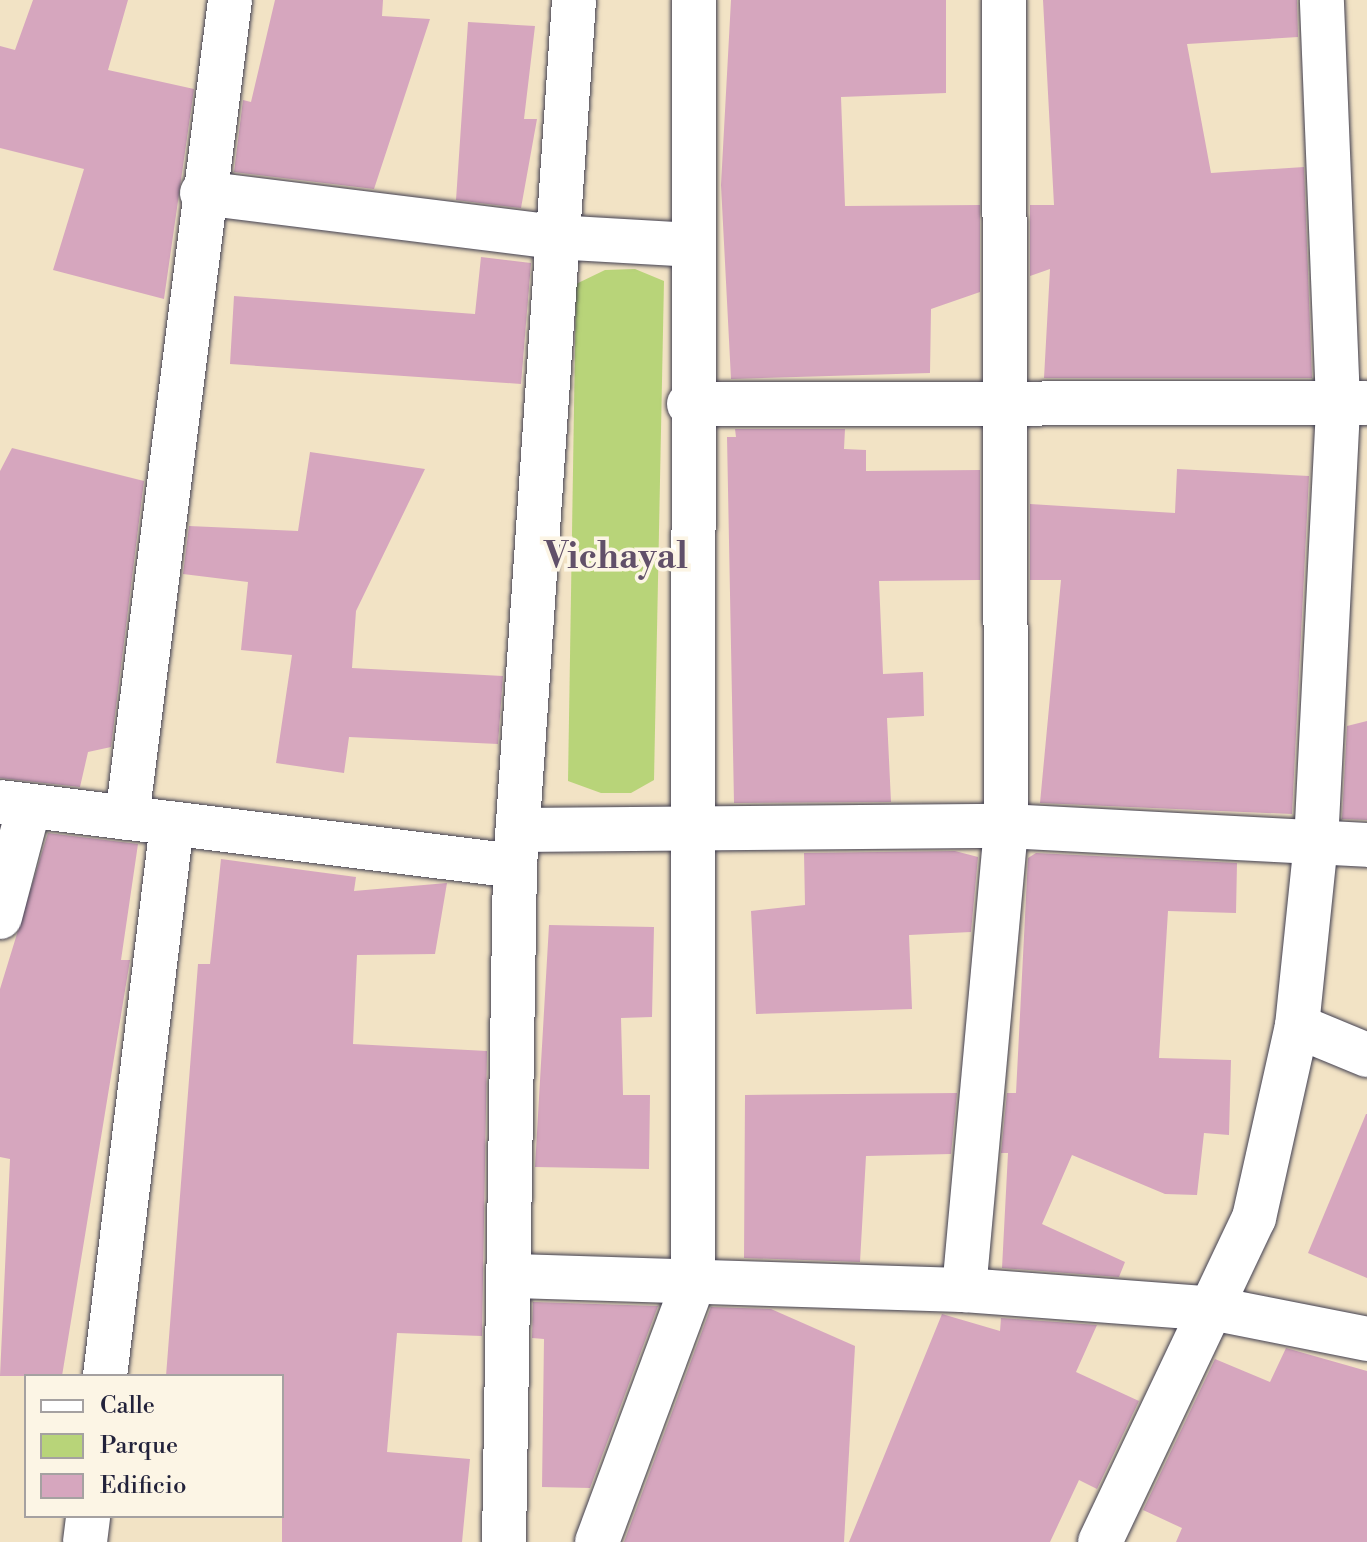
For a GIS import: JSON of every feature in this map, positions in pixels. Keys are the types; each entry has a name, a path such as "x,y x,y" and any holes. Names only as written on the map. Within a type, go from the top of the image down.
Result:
{"street":[{"path":"127,818 202,193 230,0"},
{"path":"504,1542 513,1276 516,848 554,237 574,0"},
{"path":"597,1542 693,1284 697,831 689,404 694,0"},
{"path":"964,1290 1006,826 1010,398 1004,0"},
{"path":"1100,1542 1216,1309 1254,1218 1297,1026 1316,843 1352,402 1322,0"},
{"path":"202,193 554,237 692,245"},
{"path":"689,404 1010,398 1352,402"},
{"path":"0,917 14,806 172,824 516,848 697,831 1006,826 1367,845"},
{"path":"105,1374 172,824"},
{"path":"1297,1026 1367,1055"},
{"path":"513,1276 693,1284 964,1290 1216,1309 1367,1339"},
{"path":"85,1542 88,1518"}],"green space":[{"path":"635,269 664,281 654,780 631,793 601,793 568,781 576,284 605,270"}],"building":[{"path":"33,0 128,0 108,70 194,89 164,299 53,270 84,169 0,148 0,46 15,50"},
{"path":"275,0 383,0 382,16 430,19 374,189 234,172 243,100 251,102"},
{"path":"731,0 946,0 946,93 841,97 845,206 980,205 980,292 931,309 930,373 731,379 721,185"},
{"path":"1043,0 1297,0 1298,37 1187,44 1211,173 1304,167 1312,378 1044,378 1050,269 1030,276 1030,205 1054,205"},
{"path":"468,22 535,26 524,119 537,119 521,208 456,200"},
{"path":"481,257 531,263 521,384 230,364 234,296 475,314"},
{"path":"735,429 845,429 844,449 866,450 866,471 980,470 980,580 879,581 883,674 923,672 924,716 887,718 891,802 734,803 727,437 736,437"},
{"path":"12,448 144,481 111,747 88,752 80,787 0,778 0,471"},
{"path":"310,452 425,469 356,611 352,668 503,676 498,744 349,737 344,773 276,763 292,655 241,650 248,582 183,574 189,526 298,531"},
{"path":"1177,469 1309,476 1292,814 1040,803 1061,580 1030,580 1030,504 1175,513"},
{"path":"1367,721 1367,820 1342,819 1347,726"},
{"path":"48,833 138,844 121,960 130,960 62,1374 0,1376 10,1159 0,1157 0,989"},
{"path":"955,851 978,857 971,932 909,935 912,1009 756,1014 751,911 805,905 804,853"},
{"path":"1036,853 1237,863 1236,913 1168,911 1159,1058 1231,1060 1229,1135 1204,1133 1197,1195 1165,1194 1072,1155 1042,1224 1125,1262 1119,1277 1002,1268 1008,1153 1001,1153 1007,1093 1016,1093 1028,858"},
{"path":"221,859 356,877 354,891 447,883 435,954 357,955 353,1044 487,1051 482,1336 397,1333 387,1452 470,1459 462,1542 282,1542 284,1374 166,1374 198,964 210,964"},
{"path":"549,925 654,927 652,1017 621,1018 623,1095 650,1095 649,1169 535,1167"},
{"path":"957,1093 951,1154 866,1156 860,1262 744,1258 745,1095"},
{"path":"1367,1114 1367,1278 1308,1253"},
{"path":"533,1302 658,1306 590,1488 542,1487 544,1339 532,1338"},
{"path":"711,1307 771,1309 855,1346 844,1542 624,1542"},
{"path":"942,1314 1000,1331 1001,1318 1097,1325 1076,1372 1139,1401 1097,1489 1079,1480 1050,1542 849,1542"},
{"path":"1286,1348 1367,1371 1367,1542 1176,1542 1182,1528 1143,1510 1215,1359 1270,1382"}],"district":[{"name":"Vichayal","path":"616,558"}]}
